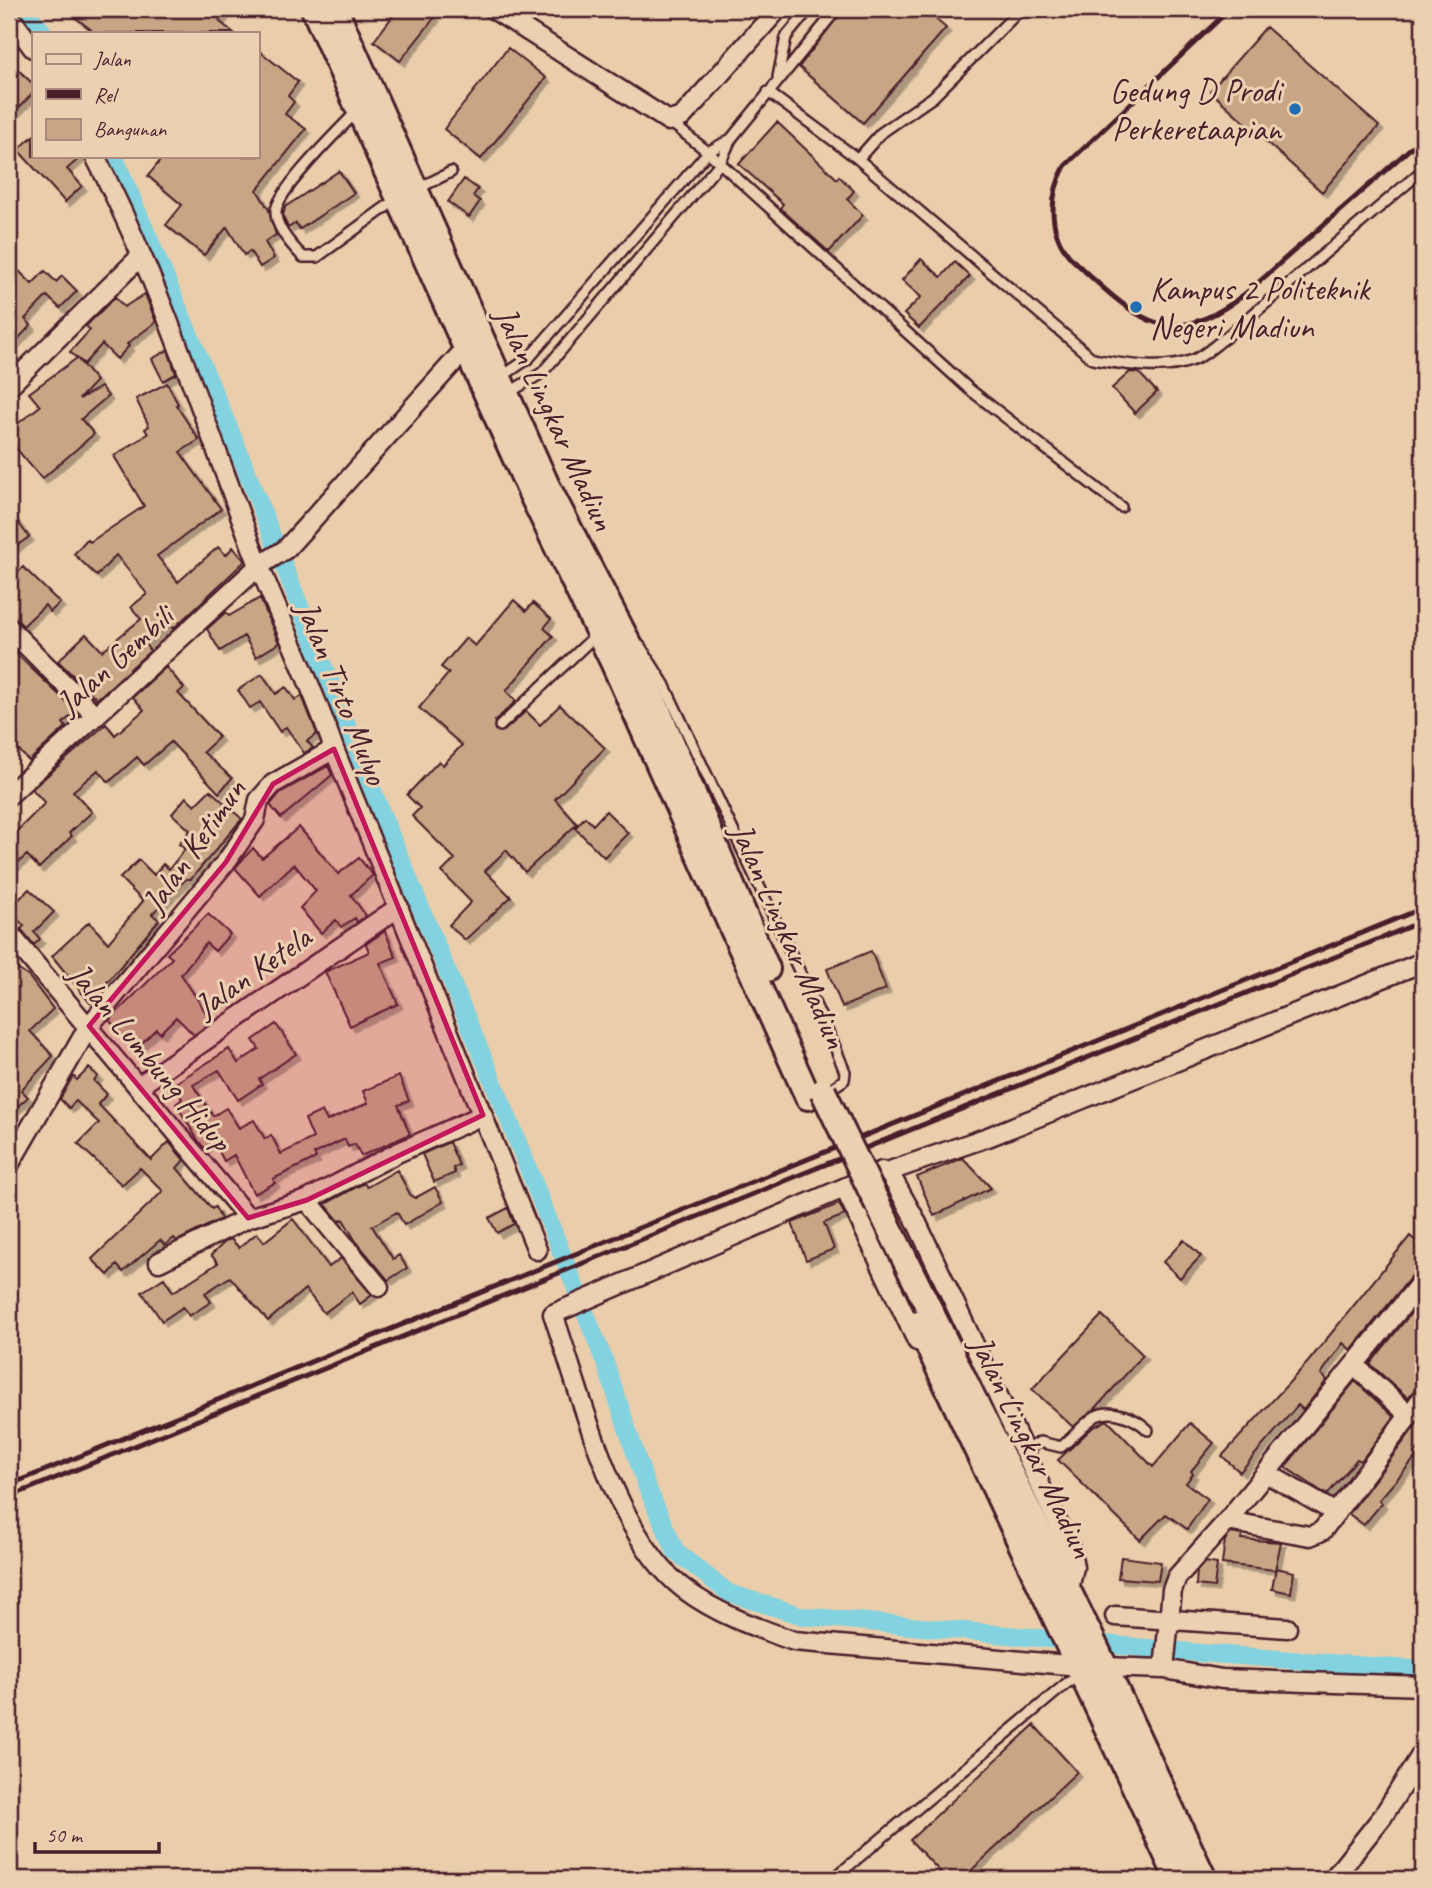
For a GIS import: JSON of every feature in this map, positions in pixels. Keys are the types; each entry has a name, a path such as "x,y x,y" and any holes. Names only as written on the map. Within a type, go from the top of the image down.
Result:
{"main road":[{"name":"Jalan Lingkar Madiun","path":"314,9 359,109 407,194 503,386 607,633"},
{"name":"Jalan Lingkar Madiun","path":"335,9 467,347 532,495 607,633 624,659 808,1097 1057,1596 1175,1847 1204,1879"},
{"name":"Jalan Lingkar Madiun","path":"1175,1847 1178,1879"}],"street":[{"path":"493,9 669,121 682,117 778,9"},
{"path":"9,16 32,47"},
{"name":"Jalan Tirto Mulyo","path":"97,158 140,257 316,697 334,749 537,1250"},
{"path":"9,385 140,257"},
{"name":"Jalan Gembili","path":"9,795 262,565 286,549 467,347"},
{"path":"9,628 22,638 96,716"},
{"name":"Jalan Ketimun","path":"9,1164 89,1026 226,862 255,820 259,800 273,783 334,749"},
{"name":"Jalan Ketela","path":"139,1086 399,906"},
{"name":"Jalan Lumbung Hidup","path":"9,933 248,1219"},
{"path":"1423,962 988,1137 887,1172 882,1171 723,1238 584,1303 553,1314 618,1500 644,1547 684,1589 753,1627 794,1640 1088,1663 1164,1665 1222,1679 1423,1686"},
{"path":"159,1262 248,1219 307,1200 397,1153 482,1115"},
{"path":"846,1187 1023,1567 1057,1596 1074,1567 1071,1551 915,1219 887,1172"},
{"path":"307,1200 379,1287"},
{"path":"1164,1665 1168,1620 1177,1577 1227,1521 1423,1280"},
{"path":"1355,1366 1408,1414"},
{"path":"1227,1521 1310,1536 1322,1531 1423,1397"},
{"path":"1266,1473 1336,1513"},
{"path":"1115,1616 1287,1629"},
{"path":"1334,1879 1383,1816 1423,1752"}],"lane":[{"path":"778,79 786,37 809,9"},
{"path":"503,386 542,373 720,163 731,139 837,9"},
{"path":"858,159 881,133 933,97 1021,9"},
{"path":"768,92 858,159 1093,359 1156,365 1192,360 1225,338 1423,170"},
{"path":"359,109 285,191 276,210 279,224 303,257 317,257 407,194 451,172"},
{"path":"669,121 708,152 969,389 1121,507"},
{"path":"503,386 708,152 731,139"},
{"path":"608,268 621,280"},
{"path":"607,633 649,656 835,1047 845,1072 839,1086 803,1099 794,1084 604,668 607,633"},
{"path":"500,726 607,633"},
{"path":"1024,1451 1040,1442 1061,1447 1093,1417 1102,1414 1137,1418 1148,1430"},
{"path":"833,1879 1088,1663"}],"highlighted area":[{"path":"334,749 483,1115 307,1200 248,1218 89,1026 226,862 273,784"}],"building":[{"path":"65,9 229,9 219,21 233,32 94,32"},
{"path":"398,9 409,15 414,9 424,9 435,17 400,61 374,41"},
{"path":"844,9 924,9 946,28 863,123 799,67"},
{"name":"Gedung D Prodi Perkeretaapian","path":"1266,27 1379,126 1322,192 1210,91"},
{"path":"508,48 546,78 481,159 444,129"},
{"path":"259,51 298,82 288,96 294,102 285,114 306,129 257,190 269,210 276,235 265,242 274,258 260,267 250,251 244,255 227,227 204,255 166,225 182,205 148,176 162,158 259,158"},
{"path":"9,61 32,83 32,94 9,118"},
{"path":"777,122 837,179 839,176 854,191 847,199 863,215 829,252 780,208 783,204 739,164"},
{"path":"32,137 32,158 80,158 67,169 82,186 65,202 18,150"},
{"path":"339,171 354,193 300,229 296,223 288,228 283,216 285,207"},
{"path":"464,179 478,189 473,196 480,201 469,217 448,202"},
{"path":"921,259 941,277 955,262 970,276 919,328 904,314 921,297 902,280"},
{"path":"9,261 32,284 45,271 56,282 62,276 77,291 60,308 47,296 25,319 31,325 9,349"},
{"path":"145,294 156,322 127,344 129,346 117,359 102,344 84,364 70,352 90,330 86,326 115,297 124,307"},
{"path":"168,350 176,374 163,381 152,359"},
{"path":"77,358 96,381 79,399 101,387 108,396 81,419 94,434 42,479 9,440 9,417 16,425 40,406 29,393"},
{"path":"1130,372 1139,373 1157,392 1135,413 1112,388"},
{"path":"167,383 178,404 176,405 199,440 180,452 221,509 157,556 178,582 218,547 226,555 233,547 245,561 173,629 169,624 145,644 150,651 97,699 58,661 86,634 102,651 141,619 131,607 147,594 116,555 97,576 74,554 87,539 90,542 144,506 114,456 148,434 145,429 149,426 136,399"},
{"path":"9,510 29,537 9,551"},
{"path":"23,567 60,603 50,612 45,605 23,626 9,611 9,582"},
{"path":"260,598 279,643 256,657 244,636 220,651 207,629 226,612 229,616"},
{"path":"514,600 526,611 533,603 551,619 544,628 553,636 506,691 516,701 495,721 495,730 504,731 526,711 540,725 560,705 605,748 555,799 577,824 525,872 506,850 485,871 511,897 465,940 449,925 471,902 442,872 455,859 412,816 420,808 407,795 439,761 443,765 462,745 419,708 449,673 441,667 466,638 475,646"},
{"path":"9,647 76,711 63,723 66,727 29,761 9,740"},
{"path":"166,667 184,688 178,693 219,737 203,752 232,778 219,793 171,742 144,765 137,757 109,782 98,770 73,791 92,812 69,833 72,836 39,868 27,855 9,870 9,839 45,803 32,789 106,724 115,735 144,710 133,697"},
{"path":"262,674 276,694 286,687 295,700 302,696 317,734 307,741 313,748 304,753 286,727 280,732 260,702 250,708 238,690"},
{"path":"328,766 332,775 281,818 270,805 280,793"},
{"path":"210,790 242,819 191,879 186,879 152,914 159,920 90,1003 52,956 89,922 108,943 143,901 120,878 139,860 154,875 163,864 169,869 185,849 179,844 190,830 172,814 186,797 195,805"},
{"path":"606,811 628,833 604,857 575,828 585,817 593,825"},
{"path":"299,827 338,874 359,858 373,875 351,895 366,916 357,922 355,918 341,927 336,920 321,933 300,908 316,891 294,864 260,896 235,868 253,848 262,858"},
{"path":"29,889 54,912 34,932 40,939 34,945 21,929 24,926 9,910"},
{"path":"208,914 230,934 215,951 206,943 181,974 212,1022 194,1035 176,1017 160,1033 156,1029 135,1050 109,1020 172,958 167,954"},
{"path":"385,931 396,957 380,963 398,1004 350,1026 325,972 369,952 366,944"},
{"path":"871,951 886,989 842,1007 827,969"},
{"path":"9,963 29,977 53,1009 30,1031 53,1056 21,1090 28,1097 16,1108 9,1102"},
{"path":"276,1024 296,1054 259,1079 262,1084 238,1100 219,1070 193,1085 213,1116 226,1108 239,1128 254,1120 265,1139 271,1135 281,1154 313,1138 305,1119 322,1111 327,1121 368,1103 363,1091 399,1076 409,1101 398,1105 410,1134 361,1156 355,1144 348,1147 345,1139 314,1154 316,1158 273,1179 275,1183 254,1194 234,1155 224,1161 214,1142 204,1148 198,1140 176,1104 182,1099 174,1084 229,1049 238,1063 259,1049 253,1040"},
{"path":"89,1068 98,1076 94,1081 107,1094 98,1104 151,1160 169,1142 184,1160 177,1168 212,1209 215,1207 221,1219 177,1241 174,1238 165,1245 160,1240 123,1272 117,1265 108,1275 92,1259 163,1191 140,1168 122,1185 78,1144 99,1123 76,1101 69,1108 60,1099 73,1076 77,1080"},
{"path":"449,1142 459,1165 453,1168 455,1173 434,1182 422,1154"},
{"path":"963,1158 991,1188 934,1216 917,1177"},
{"path":"397,1170 411,1196 415,1198 435,1187 443,1202 404,1225 397,1212 372,1226 393,1259 399,1255 407,1268 388,1280 355,1240 343,1219 339,1221 325,1204 364,1183 367,1187"},
{"path":"839,1204 845,1215 824,1223 834,1249 806,1260 792,1223"},
{"path":"508,1208 514,1224 497,1233 489,1218"},
{"path":"293,1219 329,1267 341,1258 372,1295 360,1304 352,1292 324,1313 305,1289 268,1321 230,1277 205,1293 211,1302 189,1316 183,1307 162,1321 142,1292 164,1278 173,1292 218,1263 211,1255 226,1241 231,1239 239,1248 257,1233 264,1242"},
{"path":"1410,1236 1423,1247 1423,1269 1414,1273 1351,1350 1343,1343 1321,1374 1327,1380 1303,1410 1298,1405 1240,1472 1222,1456 1308,1362"},
{"path":"1184,1240 1201,1256 1180,1278 1163,1262"},
{"path":"1423,1298 1423,1386 1414,1390 1408,1398 1370,1364"},
{"path":"1102,1315 1143,1355 1095,1409 1073,1427 1032,1389"},
{"path":"1355,1381 1394,1417 1361,1461 1357,1459 1327,1495 1285,1467"},
{"path":"1423,1416 1423,1444 1414,1454 1417,1456 1379,1500 1382,1503 1364,1525 1349,1514"},
{"path":"1107,1420 1153,1467 1190,1423 1214,1443 1191,1471 1193,1474 1186,1483 1208,1499 1187,1529 1166,1514 1140,1540 1058,1460 1092,1428"},
{"path":"1231,1533 1242,1535 1241,1539 1281,1542 1275,1570 1222,1564 1225,1540"},
{"path":"1121,1557 1161,1562 1158,1581 1118,1578"},
{"path":"1205,1562 1217,1564 1214,1587 1196,1585 1197,1571"},
{"path":"1276,1568 1294,1572 1291,1593 1272,1589"},
{"path":"1034,1725 1077,1772 962,1879 947,1879 910,1840"}],"waterway":[{"path":"24,9 43,32"},
{"path":"115,158 235,442 384,819 507,1115 606,1365 646,1485 676,1552 729,1593 803,1616 1200,1653 1423,1670"}],"railway":[{"path":"1230,9 1065,166 1059,178 1053,216 1060,241 1076,263 1130,309 1143,317 1167,325 1198,321 1220,311 1254,286 1423,137"},
{"path":"9,1485 1423,908"},
{"path":"9,1497 1423,921"}],"place":[{"name":"Gedung D Prodi Perkeretaapian","path":"1295,109"},
{"name":"Kampus 2 Politeknik Negeri Madiun","path":"1136,307"}]}
